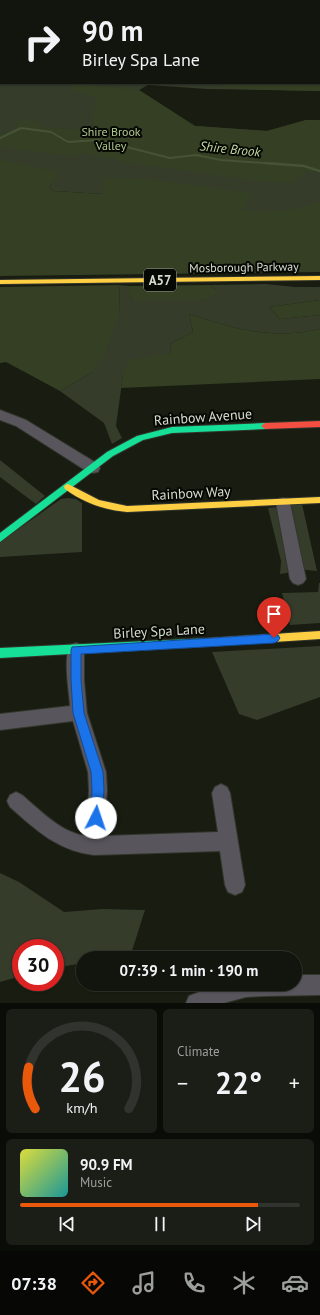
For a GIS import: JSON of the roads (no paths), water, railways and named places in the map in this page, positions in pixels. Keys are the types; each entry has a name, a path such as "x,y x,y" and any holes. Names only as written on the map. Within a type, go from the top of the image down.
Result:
{"main road":[{"name":"Mosborough Parkway","path":"0,282 320,278"},
{"name":"Rainbow Avenue","path":"0,538 123,446 138,438 160,432 320,424"},
{"name":"Rainbow Way","path":"68,487 75,493 92,502 103,506 127,510 320,500"},
{"name":"Birley Spa Lane","path":"0,653 76,650 320,635"}],"street":[{"path":"0,415 21,423 93,468"},
{"path":"283,503 298,578"},
{"path":"76,650 76,680 79,713 97,772 98,790 94,846"},
{"path":"0,722 79,713"},
{"path":"221,793 236,885"},
{"path":"16,801 57,835 80,845 94,846 229,841"},
{"path":"196,1003 244,988 274,985 320,985"}],"waterway":[{"name":"Shire Brook","path":"0,138 21,128 51,132 68,142 99,140 170,158 196,155 221,160 269,163"},
{"name":"Shire Brook","path":"265,163 269,163"},
{"name":"Shire Brook","path":"269,163 279,164"},
{"name":"Shire Brook","path":"269,163 304,166 320,171"}],"park label":[{"name":"Shire Brook Valley","path":"111,138"}]}
